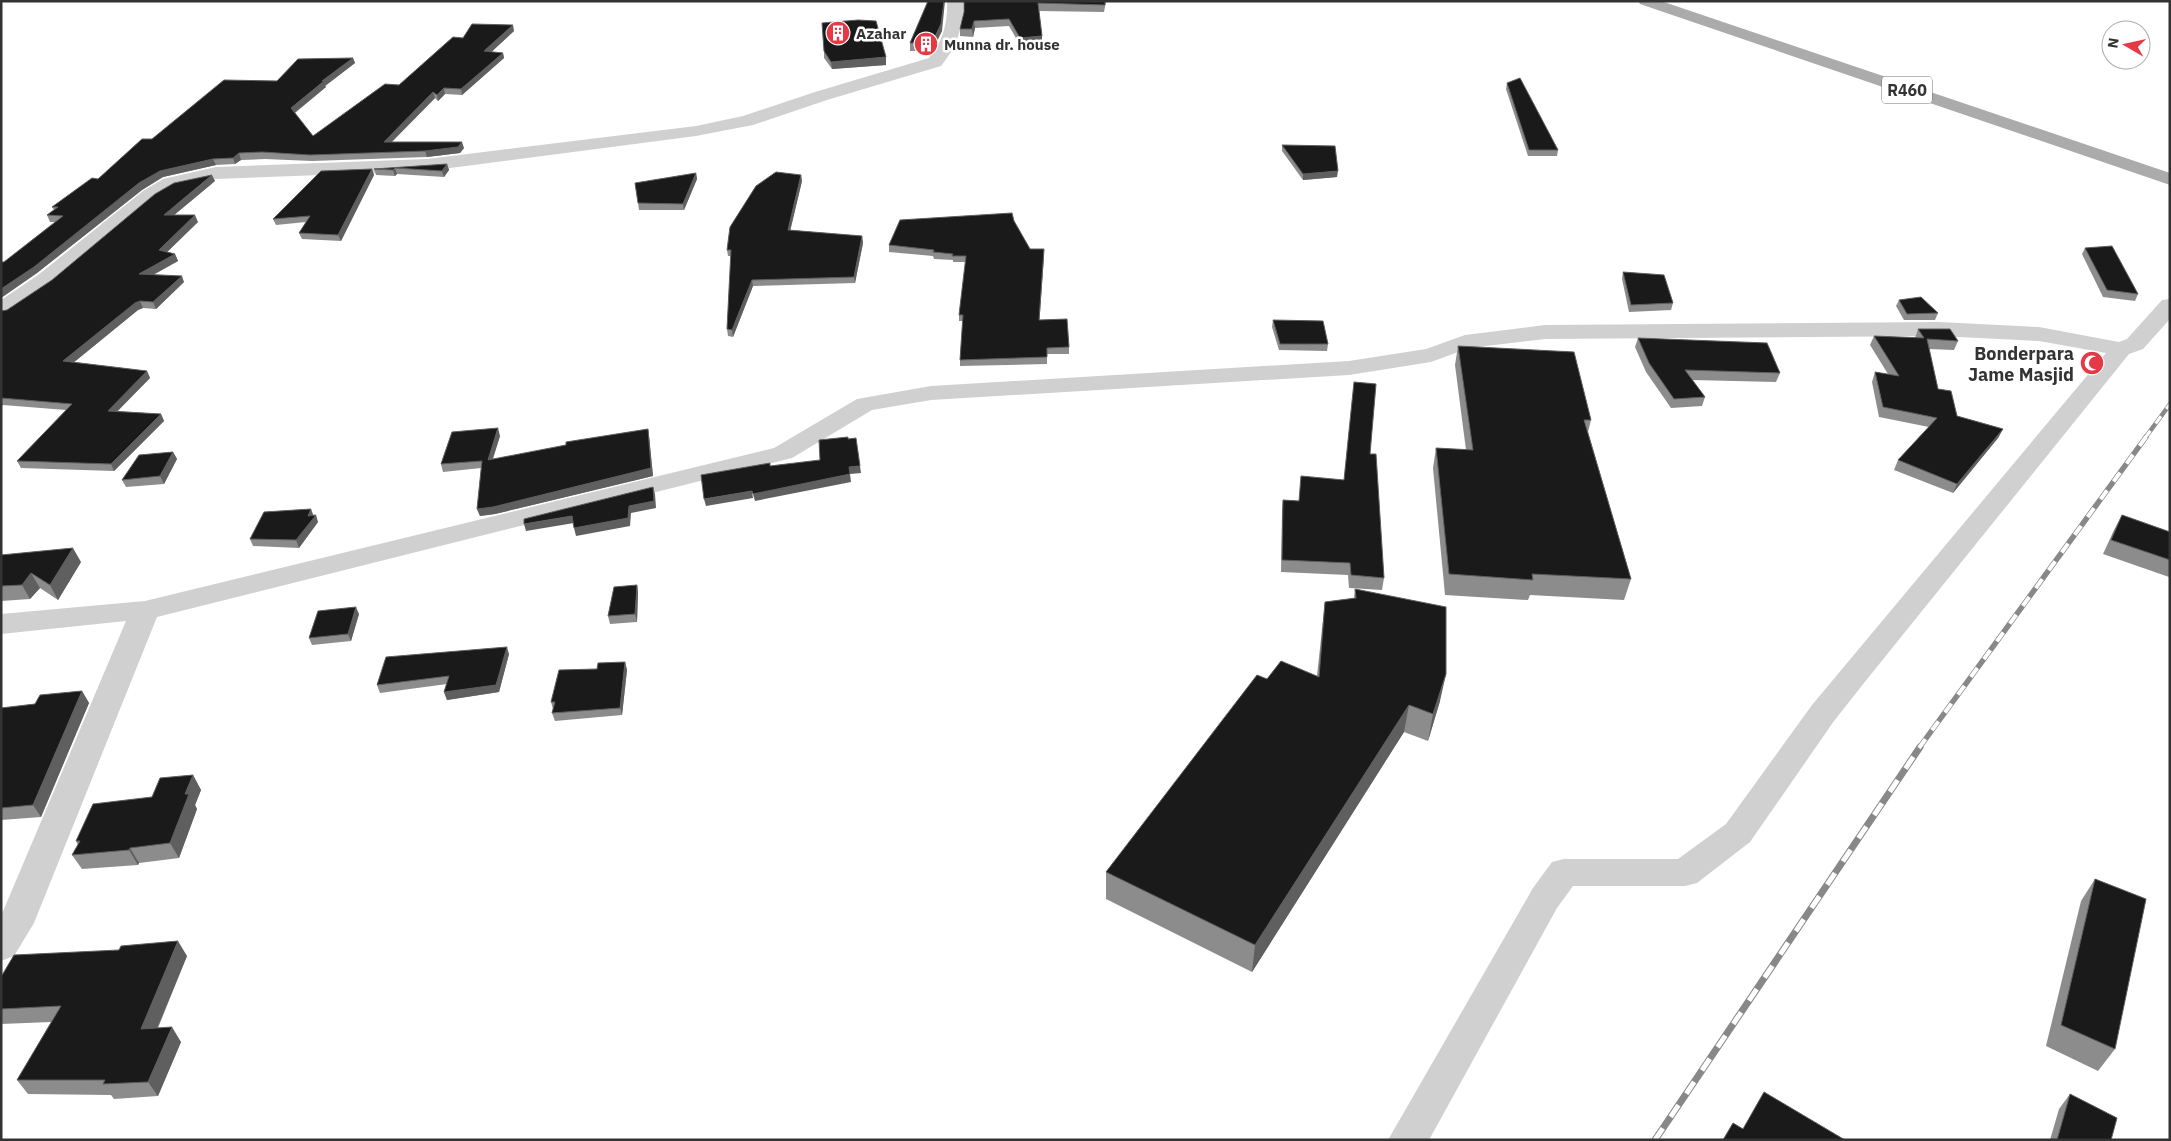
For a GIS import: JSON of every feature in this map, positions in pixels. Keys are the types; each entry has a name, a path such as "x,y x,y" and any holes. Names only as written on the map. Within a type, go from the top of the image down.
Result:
{"main road":[{"name":"R460","path":"1645,1 2170,179"}],"street":[{"path":"1,310 46,280 150,195 170,183 216,173 427,165 696,131 747,121 821,96 935,62 945,51 956,13 955,1"},
{"path":"1,624 145,610 783,452 865,404 931,393 1349,368 1431,355 1465,342 1544,332 1938,329 2039,334 2121,349 2135,344 2170,305"},
{"path":"1408,1140 1545,898 1564,872 1685,873 1738,833 1823,713 2121,349"},
{"path":"1,946 16,923 145,610"}],"building":[{"path":"928,1 944,1 941,24 932,43 910,43"},
{"path":"964,1 1105,1 1105,5 1038,3 1042,36 1020,38 1009,19 974,21 972,29 960,29 964,12"},
{"path":"858,20 876,21 886,57 831,62 824,51 822,23"},
{"path":"472,24 513,25 484,51 503,53 461,89 444,88 437,95 433,92 384,142 462,142 458,147 425,151 310,155 262,152 239,153 233,158 213,159 160,171 139,183 34,267 1,289 1,262 4,262 63,216 47,215 58,207 52,207 92,178 98,179 142,139 152,139 224,80 277,81 298,59 353,58 322,81 324,81 291,108 313,136 385,84 399,85 453,37 463,38"},
{"path":"1520,78 1558,150 1529,150 1507,83"},
{"path":"1282,145 1335,146 1338,171 1303,174"},
{"path":"447,164 442,171 395,168 393,170 374,169"},
{"path":"372,169 338,235 299,233 310,216 273,219 321,171"},
{"path":"776,172 801,175 788,230 862,236 854,277 752,280 732,330 727,329 731,250 727,250 730,227 756,186"},
{"path":"696,173 683,204 638,203 635,183"},
{"path":"212,175 164,215 195,215 159,250 175,254 139,274 182,276 153,302 140,301 135,303 63,361 147,371 108,411 161,414 111,464 17,461 72,404 1,398 1,311 7,310 52,280 155,194 174,183"},
{"path":"1012,213 1014,221 1030,249 1044,249 1039,320 1067,319 1069,347 1047,348 1047,357 960,360 963,315 959,315 966,256 952,256 953,254 933,252 934,250 889,245 900,220"},
{"path":"2112,246 2138,294 2107,290 2085,248"},
{"path":"1623,272 1664,275 1673,303 1631,305"},
{"path":"1921,297 1938,313 1907,314 1899,300"},
{"path":"1273,320 1323,321 1328,344 1280,344"},
{"path":"1918,329 1950,329 1958,341 1927,339 1938,389 1951,391 1957,416 2003,429 1957,484 1898,460 1937,418 1883,407 1875,372 1899,376 1874,336 1924,338"},
{"path":"1638,338 1767,343 1780,373 1685,370 1705,397 1674,399 1649,363"},
{"path":"1458,346 1574,352 1591,420 1584,420 1631,579 1532,574 1533,580 1449,574 1436,448 1473,450"},
{"path":"1354,382 1376,384 1370,454 1376,454 1384,578 1351,575 1350,563 1282,560 1283,500 1299,501 1301,476 1344,480"},
{"path":"498,428 488,460 566,445 566,442 648,429 651,468 493,507 477,509 482,461 441,464 452,432"},
{"path":"848,437 848,439 856,438 860,466 849,467 850,474 753,494 752,491 704,499 701,475 770,463 770,466 820,460 819,440"},
{"path":"173,452 160,476 122,480 139,455"},
{"path":"653,487 654,501 629,506 628,518 574,528 572,516 524,524 524,519"},
{"path":"311,509 308,516 316,515 296,540 250,539 264,512"},
{"path":"2122,515 2170,532 2170,560 2111,540"},
{"path":"73,548 50,585 31,573 22,585 1,586 1,555"},
{"path":"637,585 635,614 608,616 614,587"},
{"path":"1355,589 1446,607 1446,674 1433,714 1409,705 1255,945 1106,872 1257,675 1267,679 1281,661 1319,677 1325,602 1356,598"},
{"path":"356,607 348,634 309,638 318,611"},
{"path":"507,647 496,685 444,692 449,676 377,685 386,657"},
{"path":"625,662 620,708 552,713 555,702 551,702 559,670 597,669 598,663"},
{"path":"82,691 33,805 1,808 1,708 35,704 40,695"},
{"path":"193,775 185,794 189,794 170,843 130,848 129,850 72,855 80,841 76,841 93,804 152,797 160,778"},
{"path":"2095,879 2146,899 2115,1049 2061,1025"},
{"path":"178,941 141,1029 172,1027 148,1082 103,1084 105,1080 17,1080 61,1006 1,1009 1,977 14,955 119,950 121,946"},
{"path":"1764,1092 1845,1140 1723,1140 1733,1123 1743,1129"},
{"path":"2070,1094 2117,1118 2111,1140 2057,1140"}],"railway":[{"path":"2145,438 2170,404"},
{"path":"1919,748 2146,437"},
{"path":"1655,1140 1920,747"}],"place":[{"name":"Azahar","path":"838,33"},
{"name":"Munna dr. house","path":"926,44"},
{"name":"Bonderpara Jame Masjid","path":"2092,363"}]}
